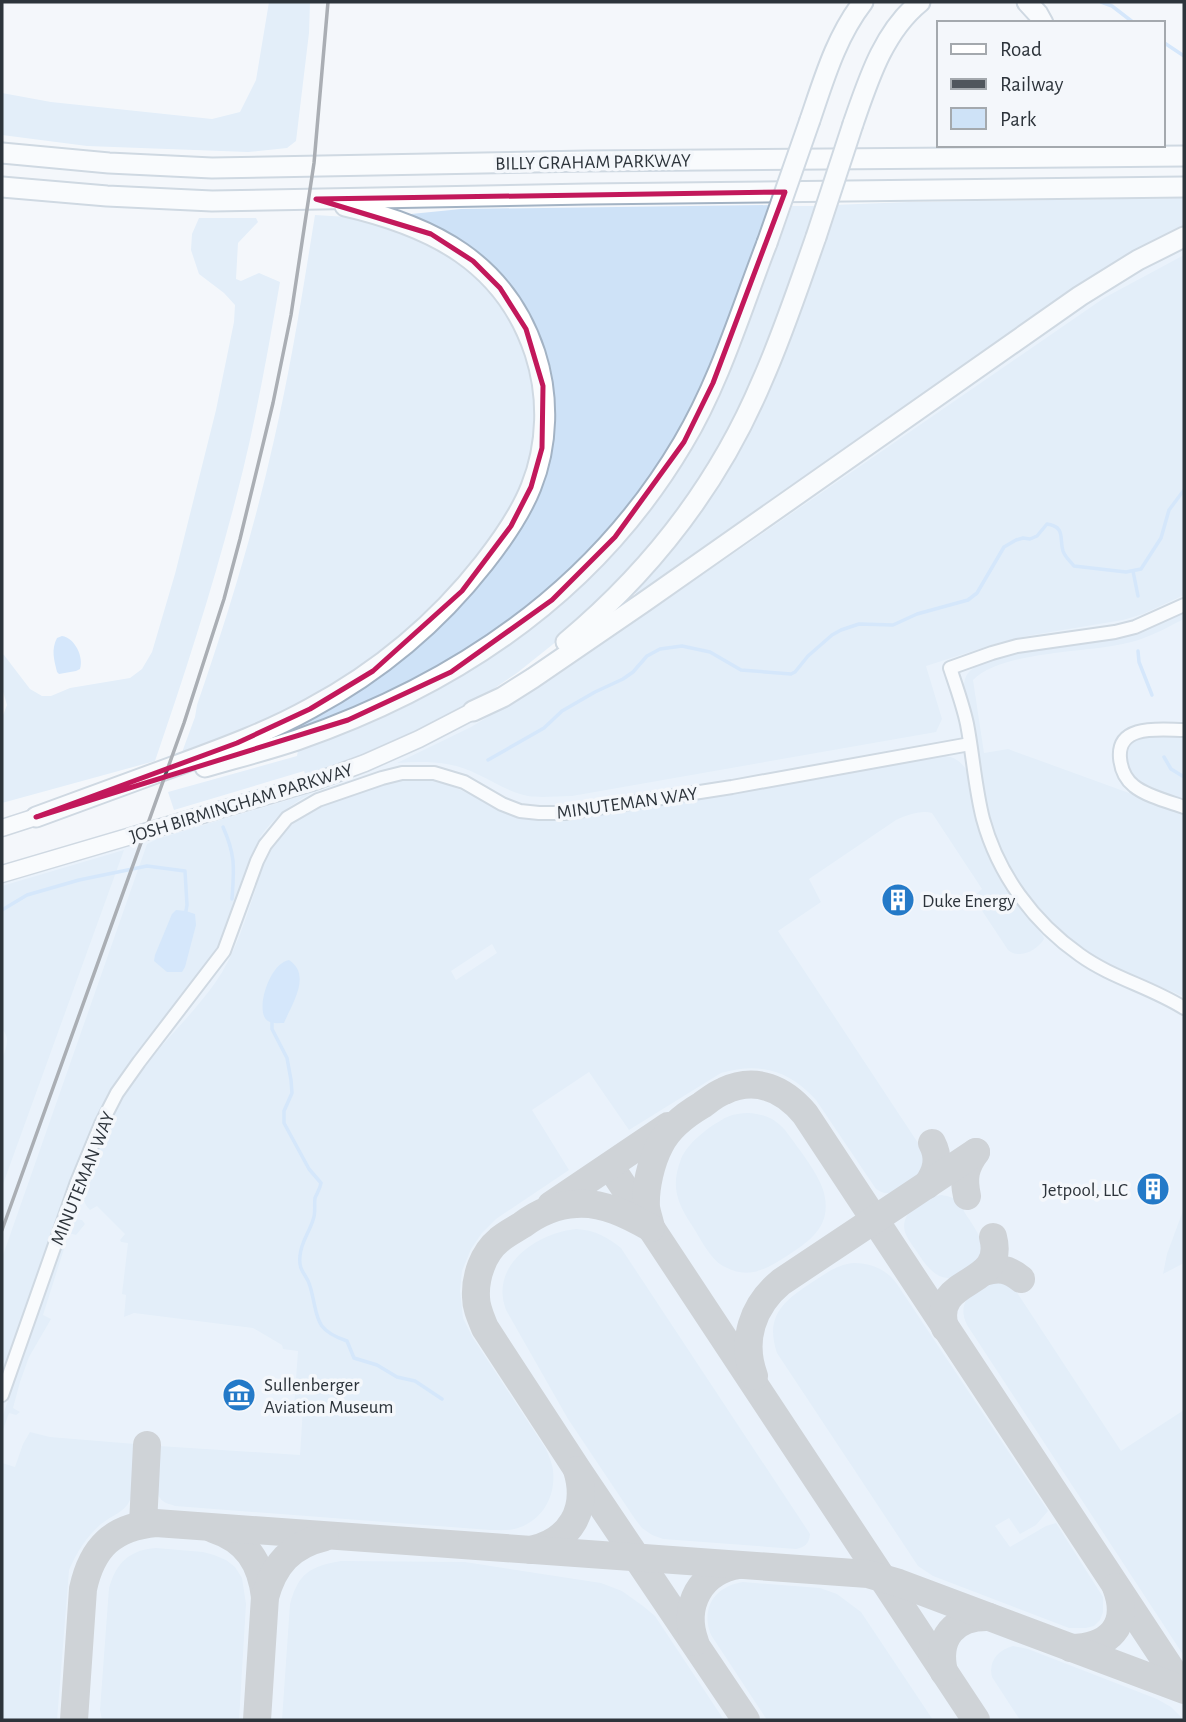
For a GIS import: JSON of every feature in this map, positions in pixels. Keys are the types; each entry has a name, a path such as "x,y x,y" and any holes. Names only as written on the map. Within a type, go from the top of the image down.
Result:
{"highway":[{"path":"36,817 296,740 348,720 442,677 489,648 552,600 584,570 637,511 663,474 684,442 713,383 767,243 835,51 863,2"},
{"path":"472,711 552,654 612,601 658,551 687,514 727,452 762,383 778,343 873,71 899,23 920,2"},
{"path":"1027,2 1042,21"},
{"path":"930,158 971,147"},
{"name":"BILLY GRAHAM PARKWAY","path":"2,153 109,163 212,168 574,161 1184,156"},
{"name":"BILLY GRAHAM PARKWAY","path":"2,187 212,201 1184,187"},
{"path":"36,817 237,743 310,709 373,671 420,632 462,591 511,526 531,487 542,448 543,386 526,329 500,288 473,261 431,234 401,221 316,199"},
{"path":"472,711 533,678 645,602 1080,296 1138,260 1184,237"}],"main road":[{"name":"JOSH BIRMINGHAM PARKWAY","path":"2,874 311,783 419,739 472,711"},
{"path":"2,828 36,817"}],"street":[{"path":"1184,605 1135,627 1017,646 943,670 967,724 979,800 989,838 1003,869 1034,916 1081,956 1119,978 1184,1007"},
{"path":"1184,730 1140,730 1130,735 1123,743 1120,753 1126,779 1137,789 1184,807"},
{"name":"MINUTEMAN WAY","path":"2,1395 100,1124 117,1093 139,1062 224,951 261,853 287,818 318,800 402,773 434,774 464,782 520,811 565,813 732,787 970,744"}],"highlighted area":[{"path":"785,192 713,383 684,442 615,537 552,600 451,672 348,720 36,817 237,743 310,709 373,671 462,591 511,526 531,487 542,448 543,386 526,329 500,288 473,261 431,234 316,199"}],"shaded area":[{"path":"1184,237 1184,1720 2,1720 2,874 311,783 473,711"}],"green space":[{"path":"269,2 310,2 309,33 296,141 287,148 248,152 87,146 2,135 2,93 51,102 212,119 240,112 256,80"},
{"path":"1184,198 1184,231 638,595 633,592 692,516 833,205"},
{"path":"772,205 720,351 675,441 620,517 591,549 526,611 406,688 289,733 286,727 415,645 544,464 523,312 411,218 411,214 461,209"},
{"path":"792,206 818,206 790,290 738,416 679,514 582,621 486,694 440,721 384,748 306,776 304,771 174,810 168,792 297,756 301,747 368,724 401,709 471,670 557,606 708,415 743,338"},
{"path":"315,215 348,217 397,226 463,260 504,306 529,357 537,411 531,463 508,518 440,604 335,688 232,736 181,755 229,607 266,474 291,356"},
{"path":"199,218 256,218 258,222 238,243 236,279 241,281 259,273 280,282 234,507 155,761 2,803 2,718 7,705 2,688 2,654 30,689 42,696 51,696 70,688 130,678 142,669 152,652 175,574 216,410 234,322 235,305 199,274 191,250 192,234"},
{"path":"1184,255 1184,595 1123,620 1027,636 926,666 942,719 936,732 572,796 528,796 448,764 397,763 471,727 556,676 1104,298"},
{"path":"1184,610 1184,619 1141,639 1117,645 1027,657 987,670 973,680 984,753 1008,749 1184,813 1184,997 1118,969 1079,947 1047,919 1020,886 1008,868 992,829 976,729 964,683 971,670 1000,657 1126,636 1149,628"},
{"path":"1184,736 1184,802 1143,787 1130,775 1126,757 1135,741 1148,737"},
{"path":"942,756 949,757 966,769 978,826 993,866 1005,887 1044,939 1037,947 1023,954 1008,950 973,897 982,889 932,813 928,812 914,813 896,820 809,879 821,902 778,931 922,1149 925,1162 922,1171 898,1191 885,1193 876,1189 816,1100 795,1082 773,1071 748,1068 721,1073 629,1130 589,1072 532,1110 569,1170 496,1219 482,1233 471,1249 462,1271 460,1291 463,1318 473,1338 546,1449 552,1465 550,1498 541,1513 527,1524 511,1530 490,1530 175,1506 165,1502 160,1498 156,1487 159,1446 300,1455 303,1408 294,1407 298,1351 283,1349 282,1345 253,1328 134,1313 124,1317 126,1295 122,1294 128,1243 121,1242 125,1234 97,1206 90,1210 83,1193 85,1180 99,1144 123,1094 222,972 238,938 267,856 280,836 301,818 357,793 391,782 412,779 448,785 520,816 575,819","holes":["492,944 497,953 456,980 451,971"]},
{"path":"312,793 283,812 260,837 220,949 134,1056 112,1088 94,1122 2,1376 2,1258 147,844"},
{"path":"124,850 2,1187 2,1059 7,1040 2,1029 2,886"},
{"path":"748,1113 768,1117 785,1130 818,1178 826,1205 822,1223 811,1238 771,1265 748,1273 732,1270 713,1258 682,1208 676,1177 681,1159 694,1140 727,1117"},
{"path":"942,1195 959,1203 976,1230 982,1246 975,1262 952,1278 938,1275 925,1264 905,1232 904,1225 915,1206 928,1198"},
{"path":"1184,1208 1184,1263 1163,1274 1167,1254"},
{"path":"70,1219 82,1220 85,1224 76,1235 69,1233 43,1315 51,1319 29,1357 20,1382 13,1408 20,1412 16,1415 9,1413 2,1433 2,1418"},
{"path":"576,1229 600,1235 621,1248 810,1534 808,1543 804,1546 796,1549 663,1539 642,1528 635,1519 568,1419 506,1310 504,1279 520,1254 546,1237"},
{"path":"855,1263 879,1268 897,1284 1048,1511 1036,1525 1020,1534 1009,1518 995,1526 1010,1547 1056,1523 1103,1597 1103,1612 1094,1626 1069,1628 933,1576 918,1566 777,1353 773,1328 775,1319 786,1302 829,1272"},
{"path":"996,1281 1003,1282 1016,1291 1121,1451 1184,1410 1184,1656 967,1325 964,1316 965,1302 974,1291"},
{"path":"30,1432 50,1437 135,1444 134,1480 128,1504 91,1534 69,1570 57,1720 2,1720 2,1463 15,1467"},
{"path":"156,1548 214,1555 235,1567 242,1578 246,1604 239,1720 102,1720 100,1710 109,1588 125,1559 138,1552"},
{"path":"341,1561 465,1562 601,1583 622,1591 655,1616 724,1720 282,1720 293,1593 307,1573 322,1565"},
{"path":"743,1582 820,1588 837,1594 861,1612 933,1720 767,1720 711,1635 708,1625 707,1616 712,1600 725,1588"},
{"path":"1013,1646 1028,1649 1157,1699 1171,1707 1184,1720 1020,1720 992,1677 991,1671 995,1657"}],"water":[{"path":"62,636 74,644 81,664 76,671 59,674 54,651 57,638"},
{"path":"176,910 195,914 196,925 182,972 167,972 154,961"},
{"path":"289,960 299,973 298,990 284,1023 271,1023 264,1016 263,999 275,970"}],"waterway":[{"path":"1101,2 1112,6 1131,21"},
{"path":"1165,43 1184,56"},
{"path":"488,760 544,728 562,711 623,679 647,656 660,649 682,646 710,652 741,670 791,674 808,656 841,630 859,624 893,625 917,614 968,600 977,593 1004,547 1016,540 1037,536 1047,524 1059,530 1064,553 1074,566 1126,572 1141,569 1161,538 1169,510 1184,490"},
{"path":"1133,571 1138,596"},
{"path":"1138,651 1139,662 1152,695"},
{"path":"1164,757 1171,769 1184,777"},
{"path":"223,827 233,863 232,899"},
{"path":"2,910 27,895 79,880 147,866 185,871 186,911"},
{"path":"272,1019 272,1029 287,1058 291,1080 292,1093 284,1111 284,1123 309,1169 321,1183 300,1261 319,1321 328,1332 347,1341 354,1358 377,1365 397,1377 415,1381 442,1399"}],"taxiway":[{"path":"651,1228 646,1207 649,1175 660,1145 678,1122 718,1094 747,1085 769,1088 797,1105 1184,1689"},
{"path":"551,1205 668,1126"},
{"path":"927,1185 936,1164 932,1143"},
{"path":"967,1196 966,1173 976,1152"},
{"path":"754,1376 750,1363 749,1337 756,1313 771,1291 976,1152"},
{"path":"610,1166 976,1720"},
{"path":"651,1228 624,1214 596,1205 568,1205 547,1210 493,1245 484,1258 479,1274 477,1305 485,1328 746,1720"},
{"path":"945,1328 943,1311 948,1299 989,1266 994,1254 993,1237"},
{"path":"984,1272 1004,1270 1021,1279"},
{"path":"143,1524 147,1445"},
{"path":"531,1550 557,1539 574,1521 580,1498 577,1470"},
{"path":"74,1720 83,1589 87,1574 99,1551 116,1535 141,1525 156,1523 868,1574 899,1583 1184,1690"},
{"path":"213,1529 235,1539 250,1554 260,1574 265,1597"},
{"path":"257,1720 265,1597 269,1585 279,1566 293,1551 325,1537"},
{"path":"695,1642 691,1616 698,1592 714,1574 739,1565"},
{"path":"1071,1648 1096,1644 1113,1632 1121,1613 1116,1587"},
{"path":"944,1672 943,1649 950,1631 966,1620 989,1617"}],"railway":[{"path":"2,1230 184,723 224,599 240,539 291,315 314,163 328,2"}],"place":[{"name":"Duke Energy","path":"898,900"},
{"name":"Jetpool, LLC","path":"1153,1189"},
{"name":"Sullenberger Aviation Museum","path":"239,1395"}]}
